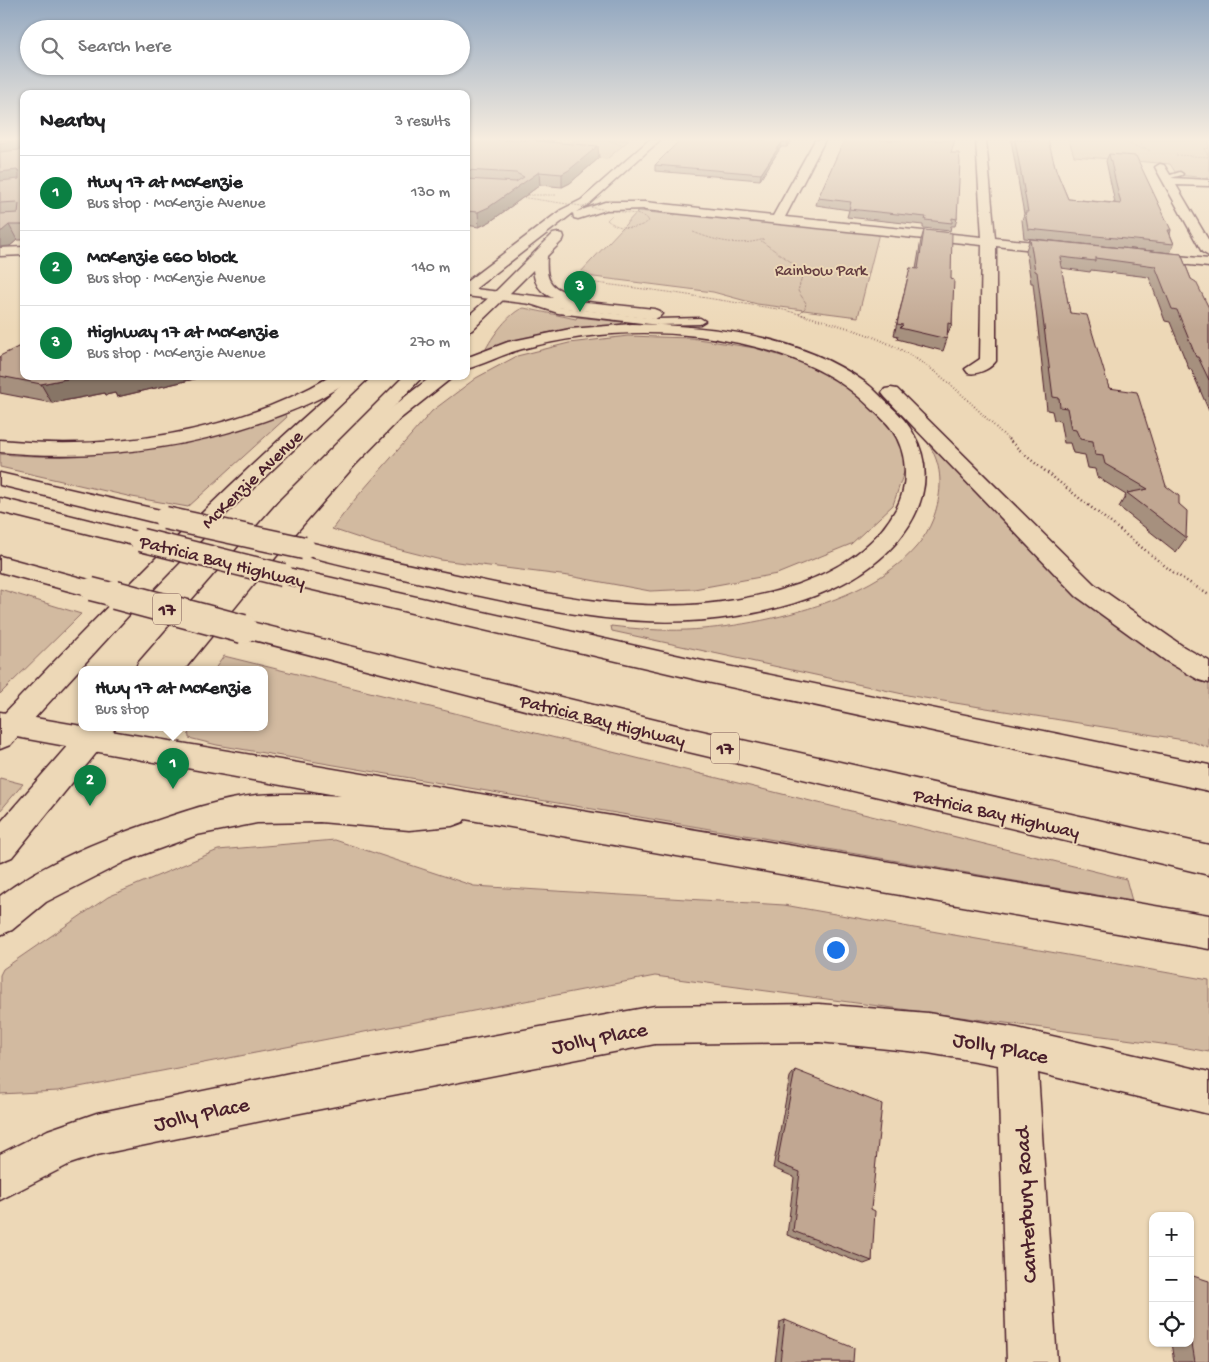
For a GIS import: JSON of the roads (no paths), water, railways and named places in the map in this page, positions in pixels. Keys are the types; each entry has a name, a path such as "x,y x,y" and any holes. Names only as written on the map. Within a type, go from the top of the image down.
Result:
{"main road":[{"path":"470,288 565,213 582,204"},
{"path":"470,323 540,256 578,215 584,204"},
{"path":"632,204 1075,250"},
{"path":"777,220 786,204"},
{"path":"974,369 988,361 989,241 986,204"},
{"path":"1181,204 1209,252"},
{"path":"578,215 605,206 645,206"},
{"path":"0,252 20,251"},
{"path":"540,256 538,274 540,283 552,293 602,307"},
{"path":"1132,256 1209,264"},
{"path":"470,292 700,321 756,332 793,342 838,360 877,382 893,394 1035,542 1085,590 1174,654 1209,673"},
{"path":"0,479 165,518 543,602 626,614 673,614 728,610 803,591 838,576 867,559 890,537 908,512 915,490 915,468 910,447 900,426 878,401 824,366 797,354 762,343 731,336 675,329 590,330 526,342 498,350 470,362"},
{"path":"0,446 54,450 100,448 165,439 252,418 308,397 337,380"},
{"name":"McKenzie Avenue","path":"4,728 216,510 280,448 357,380"},
{"path":"151,666 289,504 410,380"},
{"path":"172,666 277,540 332,478 401,410 440,380"},
{"name":"Patricia Bay Highway","path":"0,505 283,575 708,672 1209,778"},
{"name":"Patricia Bay Highway","path":"0,564 243,629 680,738 1209,860"},
{"path":"4,728 99,732 486,808 1209,932"},
{"path":"0,847 99,732"},
{"path":"0,918 34,891 107,854 196,821 257,809 320,808 409,816 486,808"},
{"name":"Jolly Place","path":"0,1178 55,1148 97,1134 290,1094 655,1025 818,1022 928,1033 1017,1048 1209,1093"},
{"name":"Canterbury Road","path":"1017,1048 1032,1362"}],"lane":[{"path":"524,299 558,310 658,322 700,321"}],"place":[{"name":"Highway 17 at McKenzie","path":"580,312"},
{"name":"Hwy 17 at McKenzie","path":"173,789"},
{"name":"McKenzie 660 block","path":"90,806"}],"park label":[{"name":"Rainbow Park","path":"821,269"}]}
